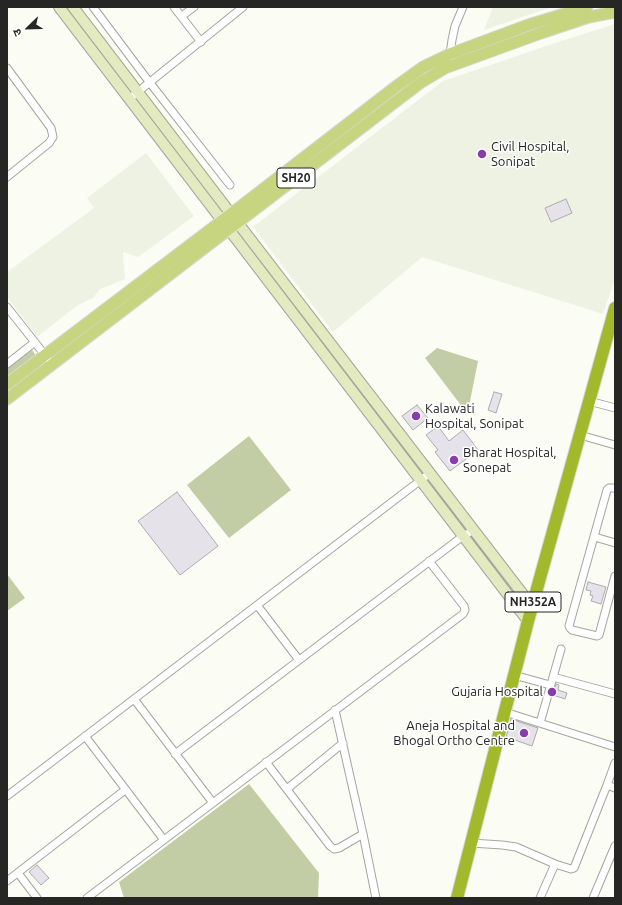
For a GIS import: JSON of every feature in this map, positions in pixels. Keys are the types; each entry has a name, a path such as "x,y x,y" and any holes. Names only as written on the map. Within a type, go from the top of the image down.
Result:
{"highway":[{"name":"NH352A","path":"457,898 532,606 615,308"}],"main road":[{"name":"SH20","path":"230,222 398,85 423,67 450,54 552,17 587,7"},
{"name":"SH20","path":"7,399 49,360 230,222 420,83 445,68 541,32 589,17 615,12"},
{"name":"SH20","path":"7,384 49,360"}],"street":[{"path":"59,7 129,100 230,222 430,473 532,606"},
{"path":"73,7 138,92 230,222 420,480 528,621"},
{"path":"93,7 230,185"},
{"path":"174,7 201,42"},
{"path":"182,16 194,7"},
{"path":"129,100 243,7"},
{"path":"454,65 450,54 455,26 463,7"},
{"path":"7,68 10,78 50,128 53,137 49,143 7,177"},
{"path":"7,307 49,360"},
{"path":"7,364 35,342"},
{"path":"589,401 615,408"},
{"path":"580,435 615,445"},
{"path":"7,796 430,473"},
{"path":"615,488 609,488 607,490 570,626 572,630 598,636 613,590 615,576"},
{"path":"175,754 429,561 463,536 474,530"},
{"path":"595,537 615,543"},
{"path":"88,898 463,614 465,610 464,606 429,561"},
{"path":"257,605 299,660"},
{"path":"540,723 561,649"},
{"path":"514,675 550,685"},
{"path":"553,677 615,694"},
{"path":"134,699 213,803"},
{"path":"335,710 364,834 376,898"},
{"path":"505,712 615,747"},
{"path":"85,736 164,840"},
{"path":"287,789 343,742"},
{"path":"266,762 330,846 334,849 339,848 364,834"},
{"path":"471,843 516,847 555,864 571,869 575,866 615,763"},
{"path":"607,785 615,788"},
{"path":"7,881 126,790"},
{"path":"593,898 615,846"},
{"path":"540,898 555,864"},
{"path":"18,873 37,898"}],"shaded area":[{"path":"493,7 552,7 484,30"},
{"name":"Civil Hospital, Sonipat","path":"615,24 615,279 603,314 422,257 333,332 253,227 443,81"},
{"path":"146,153 194,216 138,257 123,252 125,279 100,289 93,298 78,305 37,337 7,297 7,272 94,208 87,198"}],"green space":[{"path":"437,348 478,361 469,406 463,408 425,358"},
{"path":"32,350 37,357 7,380 7,368"},
{"path":"249,436 291,490 229,538 187,485"},
{"path":"7,574 25,598 7,611"},
{"path":"249,784 319,873 318,898 124,898 119,882"}],"building":[{"path":"566,199 572,213 551,222 545,208"},
{"path":"494,392 502,394 496,413 488,410"},
{"path":"417,405 428,418 413,430 402,416"},
{"path":"438,426 449,441 463,430 478,450 450,471 435,452 438,450 426,435"},
{"path":"177,492 218,546 180,575 138,521"},
{"path":"588,582 606,587 601,604 591,601 593,596 590,595 591,591 586,590"},
{"path":"556,684 559,685 558,690 567,693 565,699 553,695"},
{"path":"511,719 538,728 532,746 506,737"},
{"path":"37,865 49,878 41,885 29,872"}],"place":[{"name":"Civil Hospital, Sonipat","path":"482,154"},
{"name":"Kalawati Hospital, Sonipat","path":"416,416"},
{"name":"Bharat Hospital, Sonepat","path":"454,460"},
{"name":"Gujaria Hospital","path":"552,692"},
{"name":"Aneja Hospital and Bhogal Ortho Centre","path":"524,733"}]}
